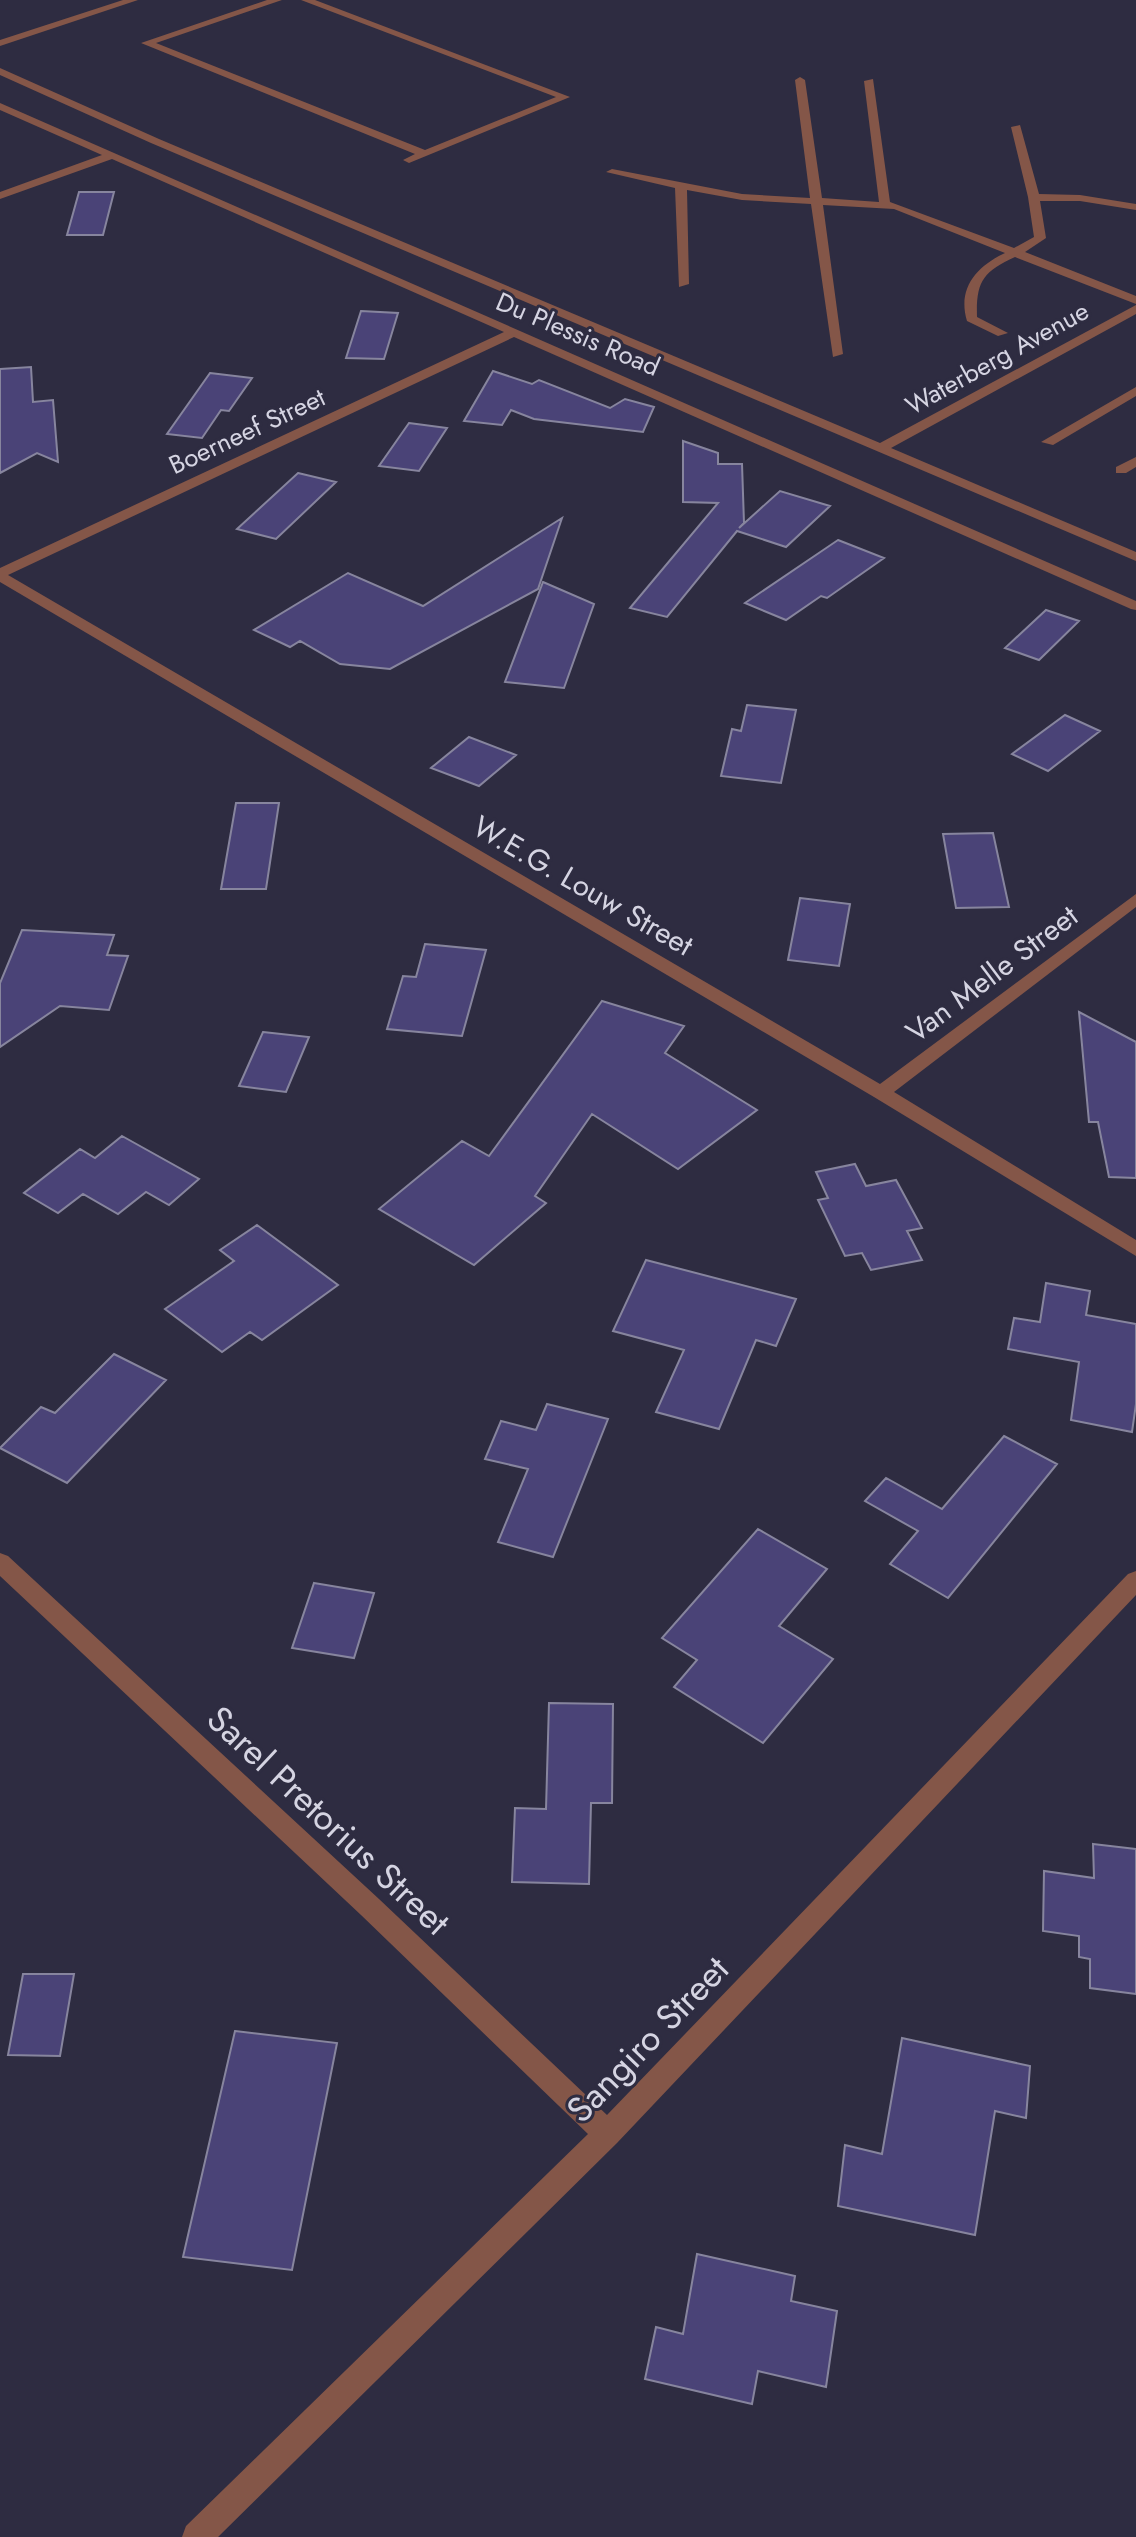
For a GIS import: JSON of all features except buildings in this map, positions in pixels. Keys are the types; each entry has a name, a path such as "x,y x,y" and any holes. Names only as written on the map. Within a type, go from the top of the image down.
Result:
{"street":[{"path":"0,43 133,0"},
{"path":"277,0 146,43 426,154"},
{"path":"306,0 565,97 409,160"},
{"name":"Du Plessis Road","path":"0,71 155,141 1136,557"},
{"path":"800,80 837,354"},
{"path":"869,81 885,204"},
{"name":"Du Plessis Road","path":"0,106 1136,606"},
{"path":"1002,333 971,318 969,296 976,275 989,264 1040,238 1034,197 1016,127"},
{"path":"0,196 110,156"},
{"path":"612,172 742,197 885,204 915,211 1136,300"},
{"path":"681,185 683,284"},
{"path":"1034,197 1080,198 1136,207"},
{"name":"Waterberg Avenue","path":"881,448 1136,309"},
{"name":"Boerneef Street","path":"0,575 514,332"},
{"path":"1048,442 1136,391"},
{"path":"1121,470 1136,461"},
{"name":"W.E.G. Louw Street","path":"0,575 881,1093 1136,1249"},
{"name":"Van Melle Street","path":"881,1093 1136,899"},
{"name":"Sarel Pretorius Street","path":"0,1562 370,1907 607,2134"},
{"name":"Sangiro Street","path":"197,2537 607,2134 1136,1580"}]}
